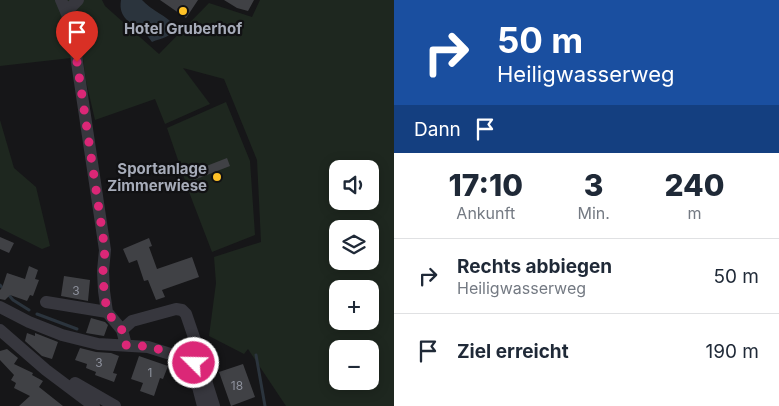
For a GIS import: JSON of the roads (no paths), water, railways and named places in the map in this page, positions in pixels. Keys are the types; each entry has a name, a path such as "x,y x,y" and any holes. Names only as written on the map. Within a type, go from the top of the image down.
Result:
{"street":[{"path":"61,0 72,24 75,39 105,250 103,271 107,312 122,330 126,345"},
{"path":"66,12 78,0"},
{"path":"46,302 107,312"},
{"path":"0,307 29,322 62,335 98,344 148,347 183,358 194,363 202,371"},
{"path":"122,330 132,321 176,309 182,310 186,314 199,352 202,371 214,406"},
{"path":"0,330 46,370 94,406"},
{"path":"183,358 188,370 197,383 204,406"},
{"path":"46,370 56,372 115,406"}],"waterway":[{"path":"0,285 13,300 29,310"},
{"path":"37,314 77,329"},
{"path":"256,355 265,406"}],"place":[{"name":"Hotel Gruberhof","path":"183,11"},
{"name":"Sportanlage Zimmerwiese","path":"217,177"}]}
